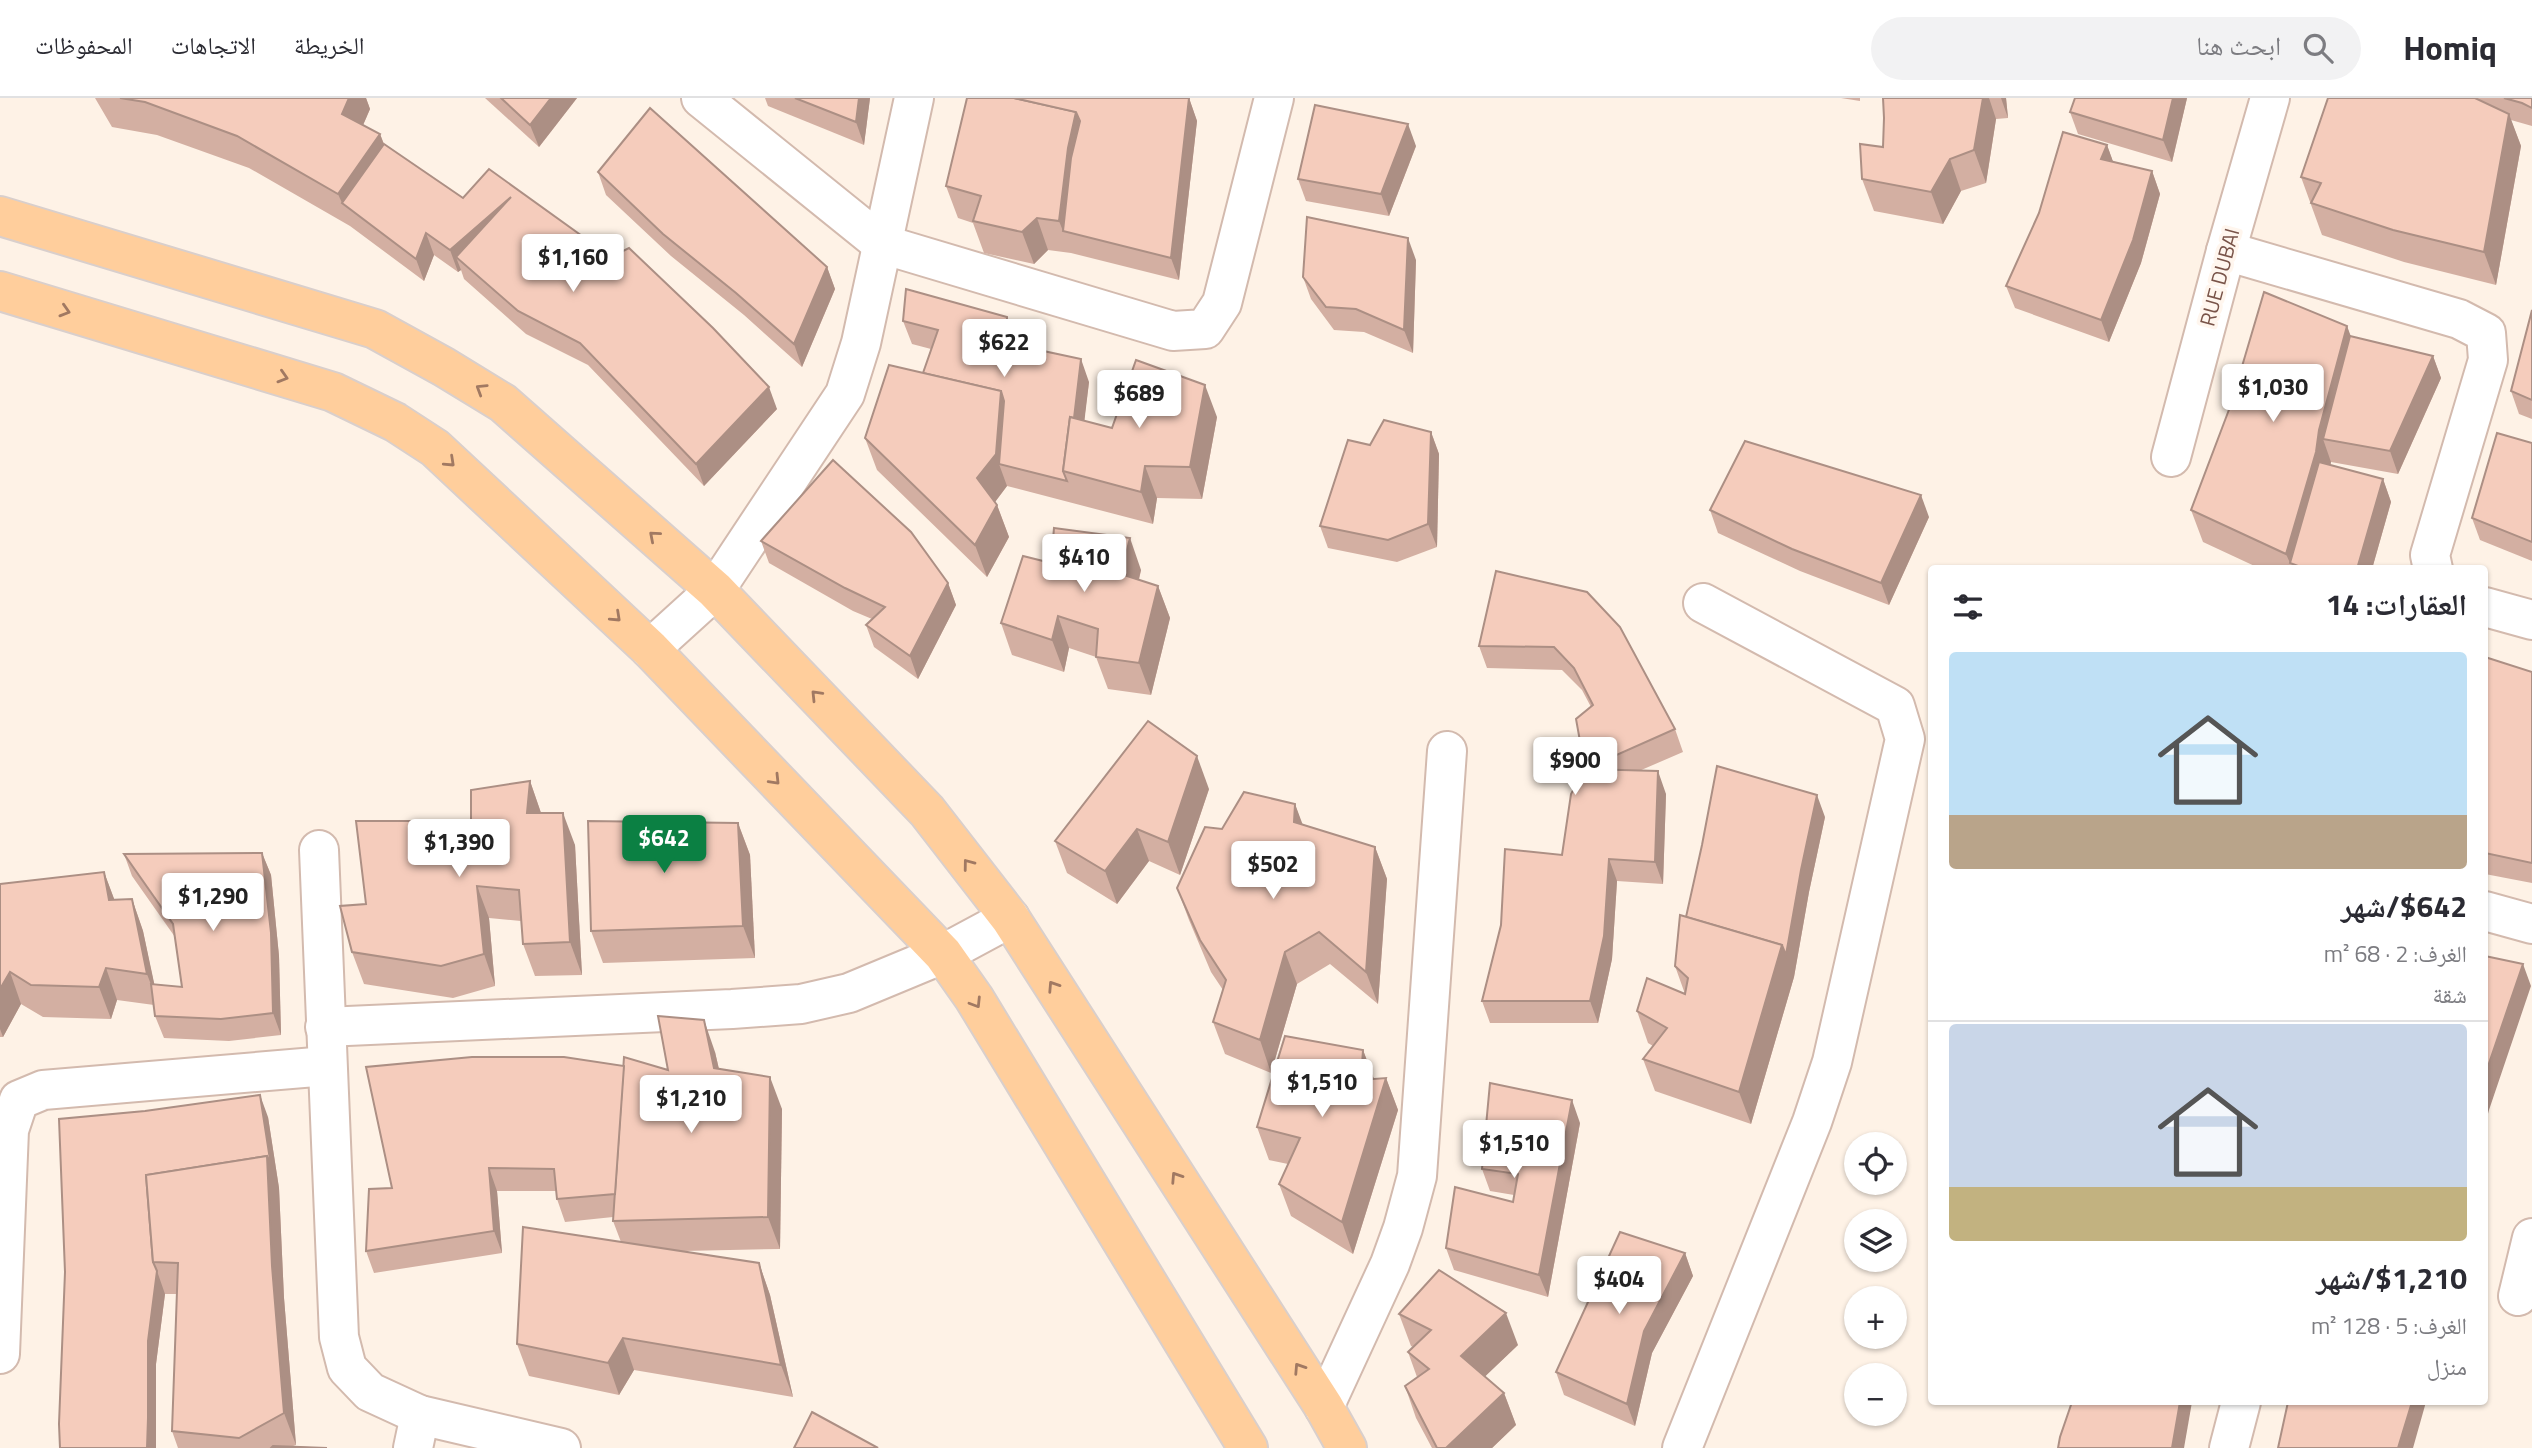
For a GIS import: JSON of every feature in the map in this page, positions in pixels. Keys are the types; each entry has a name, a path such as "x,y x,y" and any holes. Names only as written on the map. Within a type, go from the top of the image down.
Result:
{"main road":[{"path":"0,216 374,329 503,403 715,590 927,811 1010,918 1324,1407 1347,1448"},
{"path":"0,291 333,392 395,422 435,448 650,649 943,954 974,998 1248,1448"}],"street":[{"path":"701,98 882,244 1173,331 1205,329 1222,303 1274,98"},
{"path":"650,649 715,590 845,394 861,343 914,98"},
{"name":"RUE DUBAI","path":"2171,457 2270,98"},
{"path":"2226,251 2459,319 2486,332 2488,360 2430,555 2432,565"},
{"path":"1682,1448 1812,1122 1832,1062 1905,739 1895,706 1703,603"},
{"path":"2488,608 2532,621"},
{"path":"1324,1407 1391,1264 1417,1176 1447,751"},
{"path":"319,850 339,1337 347,1368 416,1432 561,1448"},
{"path":"2488,912 2532,924"},
{"path":"325,1027 801,1004 849,993 943,954 1010,918"},
{"path":"0,1354 9,1130 19,1100 43,1090 327,1066"},
{"path":"2512,1295 2532,1238"},
{"path":"2229,1448 2240,1405"}],"building":[{"path":"120,98 349,98 342,114 380,134 338,194 237,136 145,102"},
{"path":"501,98 551,98 530,125"},
{"path":"795,98 859,98 856,122"},
{"path":"967,98 1014,98 1076,112 1068,148 1059,221 1037,218 1022,232 973,221 981,196 946,186"},
{"path":"1014,98 1189,98 1171,258 1063,231 1071,158 1080,121 1076,112"},
{"path":"1883,98 1983,98 1974,150 1950,159 1931,192 1862,179 1860,144 1883,147"},
{"path":"2075,98 2173,98 2163,140 2070,112"},
{"path":"2328,98 2475,98 2509,114 2484,252 2393,230 2311,203 2321,183 2301,177"},
{"path":"2504,98 2532,98 2532,108 2522,103"},
{"path":"1315,105 1408,124 1381,194 1298,179"},
{"path":"650,108 827,267 794,344 663,234 598,172"},
{"path":"2063,132 2107,145 2101,159 2152,171 2133,240 2101,320 2006,286 2039,213"},
{"path":"384,144 463,198 489,169 589,241 605,260 629,248 713,328 769,387 696,464 580,343 518,311 456,257 511,197 450,250 426,233 416,259 342,203"},
{"path":"1307,217 1408,238 1404,330 1356,309 1326,307 1303,277"},
{"path":"906,289 1007,317 1006,343 1081,359 1074,418 1070,417 1063,471 1067,481 999,464 1004,401 1001,391 923,373 938,330 903,321"},
{"path":"2264,292 2347,326 2319,430 2316,452 2286,554 2191,510 2230,407"},
{"path":"2532,310 2532,400 2511,391"},
{"path":"2350,336 2433,356 2390,451 2323,439"},
{"path":"1136,360 1205,385 1190,467 1145,466 1141,492 1063,471 1070,417 1112,428"},
{"path":"889,365 1001,391 996,454 977,478 997,505 975,545 865,438"},
{"path":"1384,420 1431,432 1428,524 1388,540 1320,526 1348,440 1370,445"},
{"path":"2497,433 2532,443 2532,542 2472,518"},
{"path":"1745,441 1921,495 1881,583 1792,549 1710,510"},
{"path":"833,460 911,532 948,583 910,656 866,625 885,607 761,541"},
{"path":"2319,462 2383,479 2358,565 2290,563"},
{"path":"1054,528 1130,538 1121,574 1158,586 1139,663 1096,657 1098,629 1058,616 1052,640 1001,623 1023,556 1051,563"},
{"path":"1496,571 1587,592 1620,627 1675,729 1585,769 1576,719 1593,705 1574,668 1554,647 1479,646"},
{"path":"2488,658 2532,672 2532,863 2488,854"},
{"path":"1148,721 1197,756 1168,842 1137,829 1105,871 1055,841"},
{"path":"1717,766 1817,795 1786,955 1782,945 1686,917"},
{"path":"1585,769 1658,771 1655,862 1609,859 1604,936 1590,1001 1482,1001 1501,925 1505,849 1562,855 1571,794"},
{"path":"530,781 527,813 563,813 570,942 523,944 519,890 477,886 484,954 441,966 352,952 340,906 366,904 356,821 471,821 471,790"},
{"path":"1244,792 1295,804 1294,822 1375,847 1366,972 1319,932 1285,952 1260,1040 1213,1022 1226,980 1200,940 1177,888 1205,827 1222,829"},
{"path":"588,821 738,823 743,926 591,931"},
{"path":"262,853 271,933 273,1013 221,1019 155,1016 151,984 182,987 173,924 124,854"},
{"path":"104,872 109,900 132,899 147,974 106,968 99,987 31,985 10,972 0,989 0,884"},
{"path":"1680,915 1782,945 1739,1092 1643,1059 1667,1028 1637,1011 1647,978 1685,994 1688,978 1675,966"},
{"path":"2488,957 2523,964 2488,1066"},
{"path":"658,1016 704,1020 714,1068 770,1077 768,1217 613,1221 624,1057 668,1070"},
{"path":"1285,1036 1363,1050 1361,1080 1386,1078 1342,1222 1279,1184 1300,1138 1257,1127"},
{"path":"472,1057 564,1057 624,1066 615,1194 557,1199 554,1169 489,1168 494,1231 366,1251 369,1189 392,1188 366,1067"},
{"path":"1490,1083 1572,1100 1539,1275 1446,1248 1455,1187 1513,1202 1518,1174 1482,1169"},
{"path":"260,1095 271,1166 267,1156 146,1175 153,1262 157,1271 148,1341 147,1448 60,1448 65,1272 59,1119 145,1111"},
{"path":"267,1156 272,1266 284,1413 239,1438 172,1431 178,1263 153,1262 146,1175"},
{"path":"523,1227 759,1263 781,1365 623,1338 608,1363 517,1344"},
{"path":"1620,1232 1685,1253 1644,1331 1627,1404 1556,1372"},
{"path":"1439,1270 1506,1313 1461,1356 1504,1393 1446,1448 1437,1448 1405,1386 1429,1369 1408,1352 1431,1330 1399,1314"},
{"path":"2071,1405 2179,1405 2172,1448 2058,1448"},
{"path":"2287,1405 2411,1405 2398,1448 2278,1448"},
{"path":"812,1412 878,1448 794,1448"},
{"path":"273,1446 327,1448 271,1448"}]}
